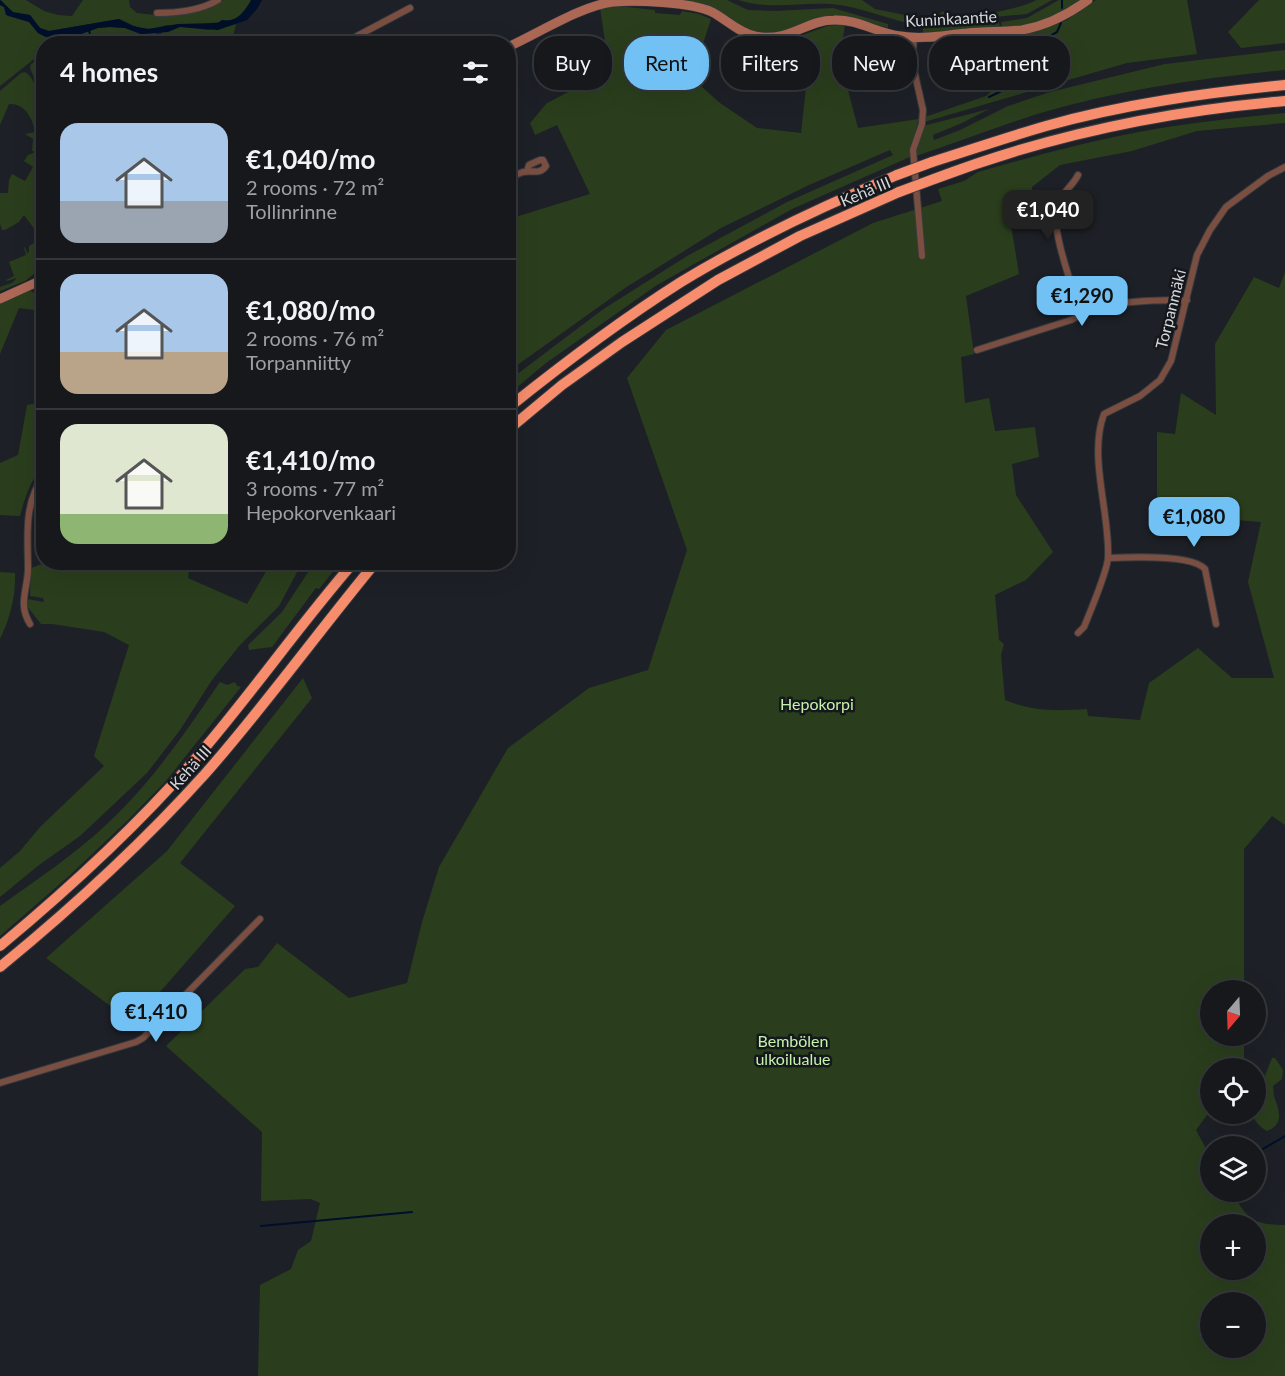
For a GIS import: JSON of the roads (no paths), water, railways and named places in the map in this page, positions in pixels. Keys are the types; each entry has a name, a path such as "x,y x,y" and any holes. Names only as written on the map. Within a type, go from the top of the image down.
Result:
{"highway":[{"path":"1221,91 1261,81 1285,78"},
{"name":"Kehä III","path":"516,402 581,351 682,282 776,230 897,175 932,162 1078,118 1221,91 1285,85"},
{"name":"Kehä III","path":"516,423 562,385 622,342 718,280 800,236 899,192 1026,149 1112,127 1208,110 1285,101"},
{"name":"Kehä III","path":"0,946 102,856 154,804 203,750 348,570"},
{"name":"Kehä III","path":"0,967 101,879 189,790 266,700 370,570"}],"main road":[{"name":"Kuninkaantie","path":"917,38 1036,27 1088,0"},
{"name":"Kuninkaantie","path":"516,43 575,14 604,3 622,2 695,6 712,12 744,33 765,38 788,35 825,20 844,20 881,32 903,36"},
{"path":"0,299 36,285"}],"street":[{"path":"157,13 199,8 218,0"},
{"path":"357,36 410,8"},
{"path":"917,83 923,110 922,124 913,150 922,256"},
{"name":"Torpanmäki","path":"1078,633 1084,627 1108,558 1100,469 1100,424 1104,414 1140,396 1160,380 1172,362 1197,255 1210,230 1226,207 1285,166"},
{"path":"516,174 527,171"},
{"path":"1078,175 1073,186 1057,204 1054,215 1066,268 1081,314"},
{"path":"977,350 1071,320 1081,314 1131,301 1187,300"},
{"path":"30,624 24,613 23,604 28,573 27,520 36,488"},
{"path":"1108,558 1192,560 1201,564 1206,569 1216,624"},
{"path":"0,1083 143,1038 260,919"}],"water":[{"path":"0,0 13,12 30,15 40,28 49,31 119,19 133,26 148,29 178,24 218,23 240,16 251,0 262,0 247,20 218,30 180,27 168,32 141,34 125,28 110,27 98,28 81,34 58,36 44,36 38,33 29,22 6,15 4,7 0,5"}],"waterway":[{"path":"1062,0 1062,8"},
{"path":"989,97 1014,85 1025,61 1042,42 1057,32 1061,23"},
{"path":"89,30 90,36"},
{"path":"1266,1147 1285,1136"},
{"path":"261,1226 412,1212"}],"park label":[{"name":"Hepokorpi","path":"817,703"},
{"name":"Bembölen ulkoilualue","path":"793,1049"}]}
